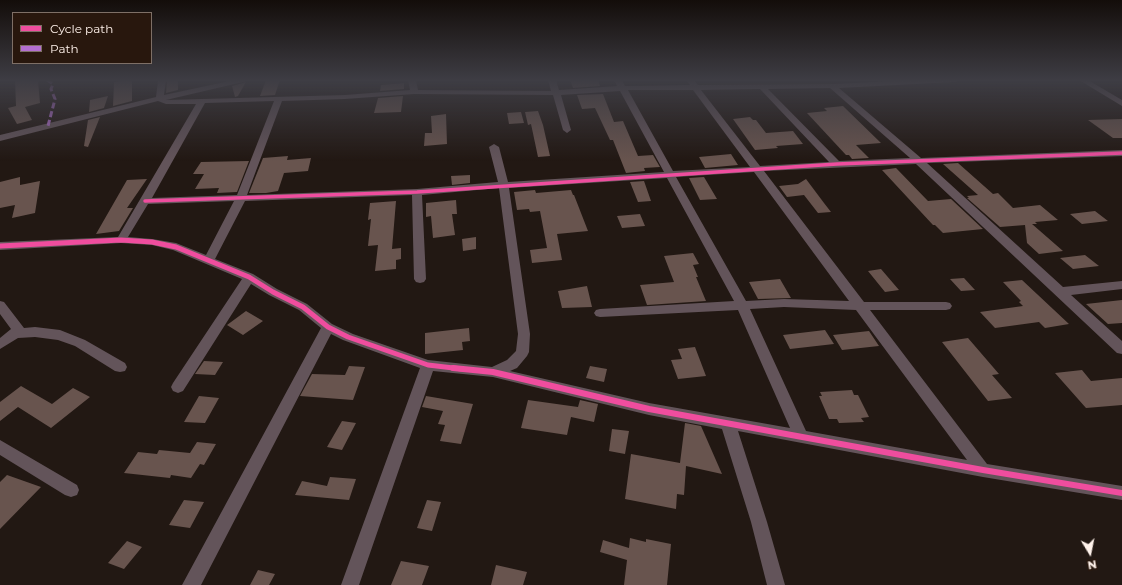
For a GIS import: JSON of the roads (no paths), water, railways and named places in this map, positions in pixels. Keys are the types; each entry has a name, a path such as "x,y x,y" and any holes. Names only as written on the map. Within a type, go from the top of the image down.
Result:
{"street":[{"path":"0,138 123,107"},
{"path":"121,240 198,107"},
{"path":"209,260 241,198 276,107"},
{"path":"560,107 567,130"},
{"path":"633,107 672,175 742,305 801,437"},
{"path":"710,107 983,470"},
{"path":"782,107 837,164"},
{"path":"857,107 920,162 1122,349"},
{"path":"492,372 512,364 522,352 524,334 504,185 494,147"},
{"path":"145,201 417,192 837,164 920,162 1122,153"},
{"path":"417,192 420,279"},
{"path":"0,246 121,240 152,242 176,247 249,277 273,292 302,307 328,327 361,342 428,365 492,372 650,409 728,424 983,470 1122,493"},
{"path":"178,387 249,277"},
{"path":"1060,292 1122,285"},
{"path":"600,313 784,303 860,306 946,306"},
{"path":"0,305 18,328 15,334"},
{"path":"190,585 236,503 328,327"},
{"path":"0,344 15,334 34,332 60,335 80,343 120,367"},
{"path":"350,585 428,365"},
{"path":"728,424 759,522 776,585"},
{"path":"0,447 71,490"}]}
